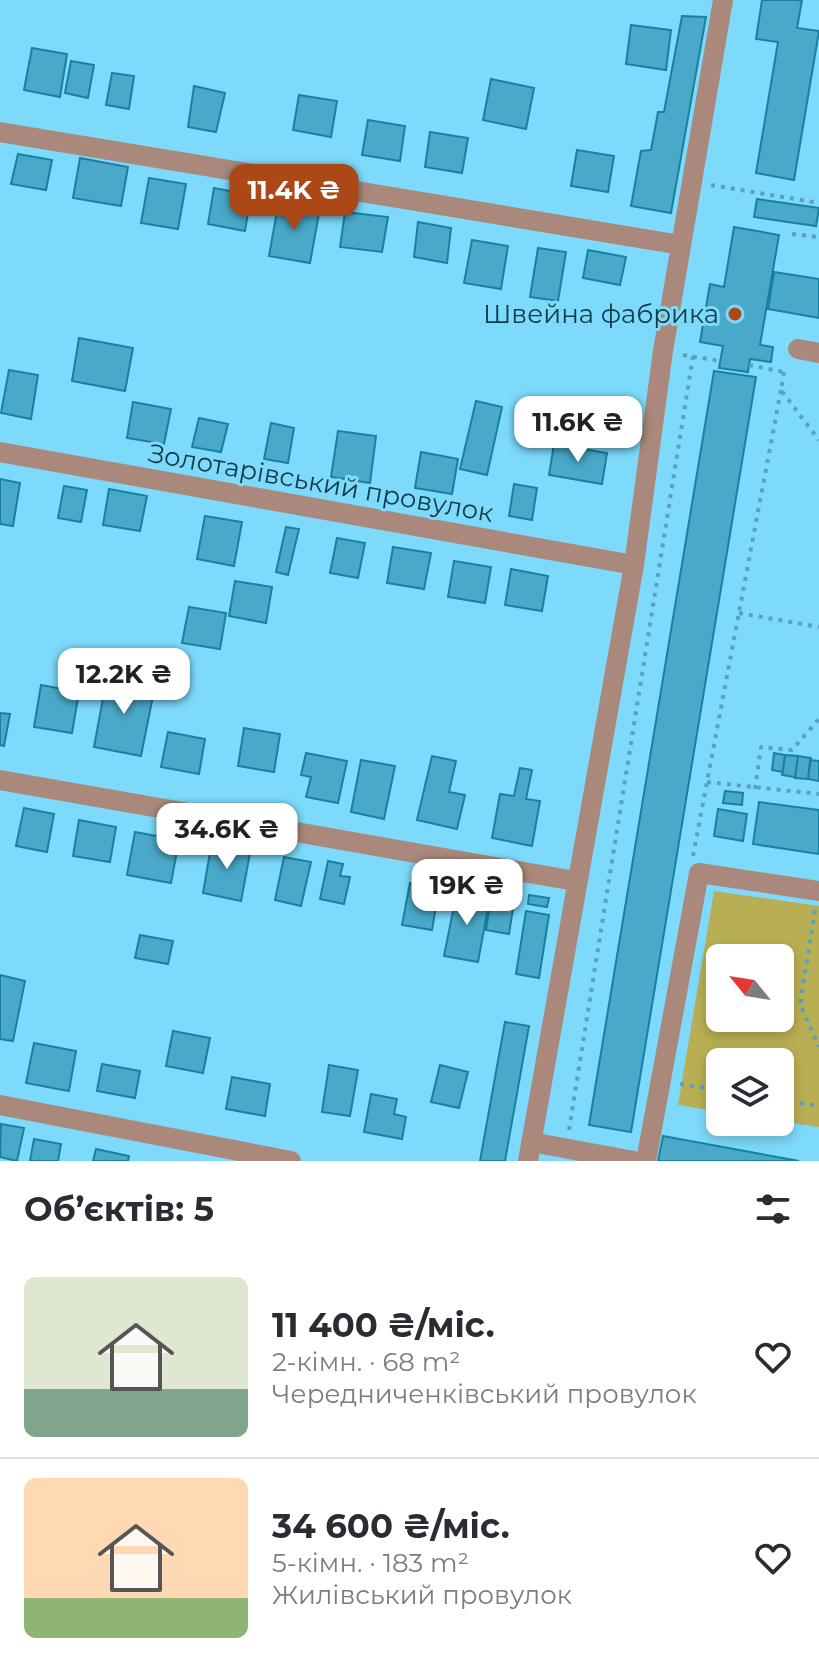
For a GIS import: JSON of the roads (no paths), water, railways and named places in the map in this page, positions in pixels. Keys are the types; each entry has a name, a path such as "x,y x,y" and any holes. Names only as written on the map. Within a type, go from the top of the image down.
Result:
{"street":[{"path":"634,1161 566,1148 530,1152 575,881 634,565 663,351 723,0"},
{"path":"0,132 681,245"},
{"path":"798,349 819,353"},
{"name":"Золотарівський провулок","path":"0,452 634,565"},
{"path":"0,780 575,881"},
{"path":"646,1161 699,873 819,890"},
{"path":"0,1105 291,1161"}],"place":[{"name":"Швейна фабрика","path":"735,314"}]}
